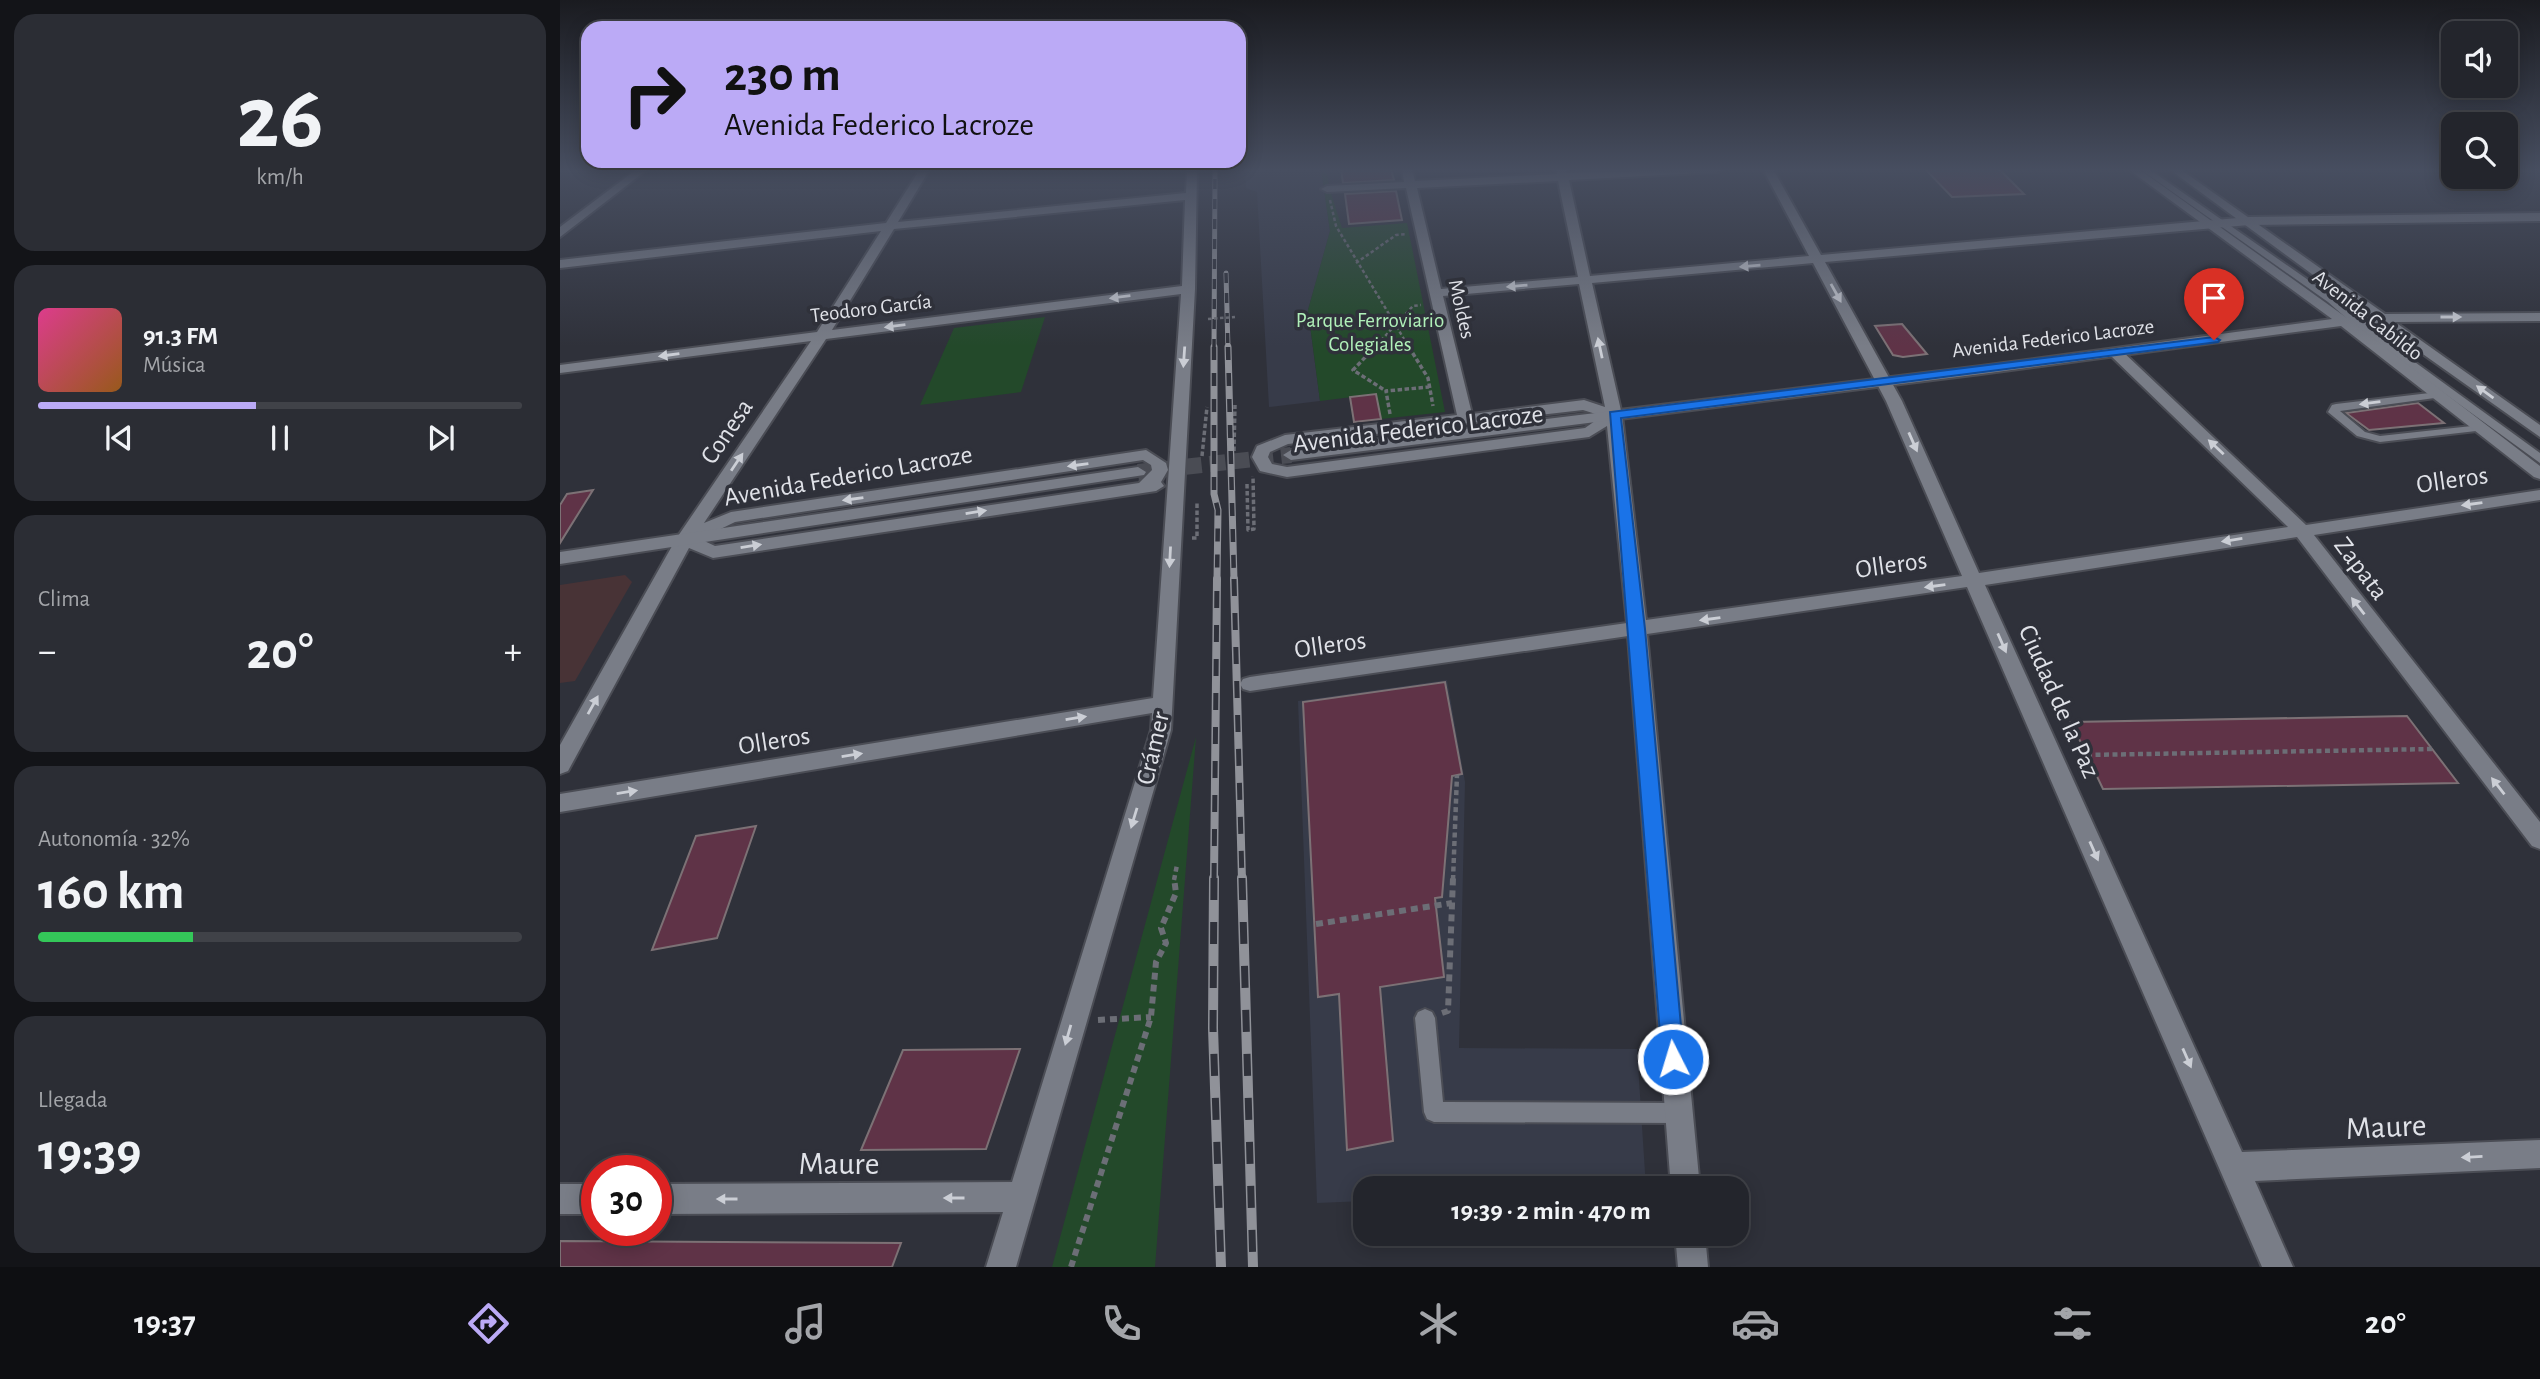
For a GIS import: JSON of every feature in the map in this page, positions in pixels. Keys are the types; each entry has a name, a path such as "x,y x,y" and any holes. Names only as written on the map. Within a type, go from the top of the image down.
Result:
{"street":[{"path":"560,264 872,228"},
{"name":"Conesa","path":"560,765 685,539 822,335 890,228"},
{"name":"Crámer","path":"1001,1267 1161,730 1188,289 1189,228"},
{"name":"Moldes","path":"1421,228 1465,418"},
{"path":"1574,228 1614,415 1637,629 1684,1176"},
{"name":"Ciudad de la Paz","path":"1800,228 1884,380 2278,1267"},
{"path":"1438,298 1585,280 2210,228"},
{"name":"Avenida Cabildo","path":"2226,228 2362,320 2540,432"},
{"name":"Avenida Cabildo","path":"2257,228 2362,320 2438,395 2540,474"},
{"name":"Teodoro García","path":"560,369 1188,289"},
{"name":"Avenida Federico Lacroze","path":"1291,455 2362,320 2540,317"},
{"name":"Zapata","path":"2116,353 2300,529 2540,839"},
{"name":"Avenida Federico Lacroze","path":"1584,405 1614,415 1589,432 1301,470 1275,471 1266,468 1260,453 1263,449 1285,440 1584,405"},
{"name":"Avenida Federico Lacroze","path":"560,558 685,539 731,517 1146,455 1158,463 1160,470 1154,480 1142,479 713,552 685,539"},
{"name":"Avenida Federico Lacroze","path":"1142,479 1174,489"},
{"name":"Olleros","path":"1250,684 2540,495"},
{"name":"Olleros","path":"560,803 1163,704"},
{"name":"Maure","path":"2235,1167 2540,1154"},
{"name":"Maure","path":"672,1199 1023,1197"},
{"path":"560,1199 581,1199"},
{"path":"1691,1246 1693,1267"}],"lane":[{"path":"2226,228 2334,291 2362,320 2540,459"},
{"path":"2362,320 2540,449"},
{"path":"2438,395 2336,407 2334,412 2361,434 2381,439 2481,428"},
{"path":"1425,1018 1434,1112 1678,1113"}],"path":[{"path":"1337,228 1428,378 1436,421"},
{"path":"1356,262 1396,235 1422,233"},
{"path":"1429,387 1386,391 1353,370 1413,306 1438,298"},
{"path":"1208,319 1235,317"},
{"path":"1386,391 1394,426"},
{"path":"1233,451 1235,405"},
{"path":"1203,456 1207,407"},
{"path":"1247,484 1248,530 1254,529 1254,482"},
{"path":"1197,538 1198,496"},
{"path":"2087,755 2432,749"},
{"path":"1425,1018 1448,1011 1457,775"},
{"path":"1071,1267 1152,1017 1156,962 1166,943 1161,928 1176,893 1174,878 1177,865"},
{"path":"1316,924 1452,903"},
{"path":"1073,1021 1152,1017"}],"shaded area":[{"path":"1259,228 1330,228 1308,310 1320,401 1269,407"},
{"path":"625,575 632,582 575,681 560,683 560,585"},
{"path":"1447,680 1465,782 1459,1048 1637,1049 1645,1176 1353,1176 1353,1202 1317,1203 1298,701"}],"green space":[{"name":"Parque Ferroviario Colegiales","path":"1330,228 1408,228 1445,412 1381,419 1376,394 1320,401 1308,310"},
{"path":"1045,317 1021,392 920,405 954,328"},
{"path":"1196,737 1155,1267 1052,1267"}],"building":[{"path":"1902,324 1927,354 1903,357 1893,355 1875,326"},
{"path":"1376,394 1381,419 1354,422 1350,397"},
{"path":"2418,403 2444,423 2369,430 2346,413"},
{"path":"593,490 560,543 560,505 567,494"},
{"path":"1445,682 1462,774 1452,776 1442,897 1435,898 1444,977 1380,987 1393,1141 1347,1150 1339,994 1318,997 1303,702"},
{"path":"2407,716 2458,783 2103,789 2071,722"},
{"path":"756,826 717,938 652,950 696,836"},
{"path":"1020,1049 986,1149 861,1150 903,1050"},
{"path":"560,1241 581,1241 581,1246 672,1246 672,1242 901,1243 892,1267 560,1267"}],"tunnel":[{"path":"1138,472 1291,455"}],"railway":[{"path":"1214,349 1215,228"},
{"path":"1226,273 1228,349"},
{"path":"1228,347 1234,580"},
{"path":"1214,349 1217,580"},
{"path":"1214,880 1217,579"},
{"path":"1234,579 1242,880"},
{"path":"1214,878 1213,1028 1221,1267"},
{"path":"1242,878 1253,1267"}],"route":[{"path":"1673,1059 1637,629 1614,415 2214,340"}]}
